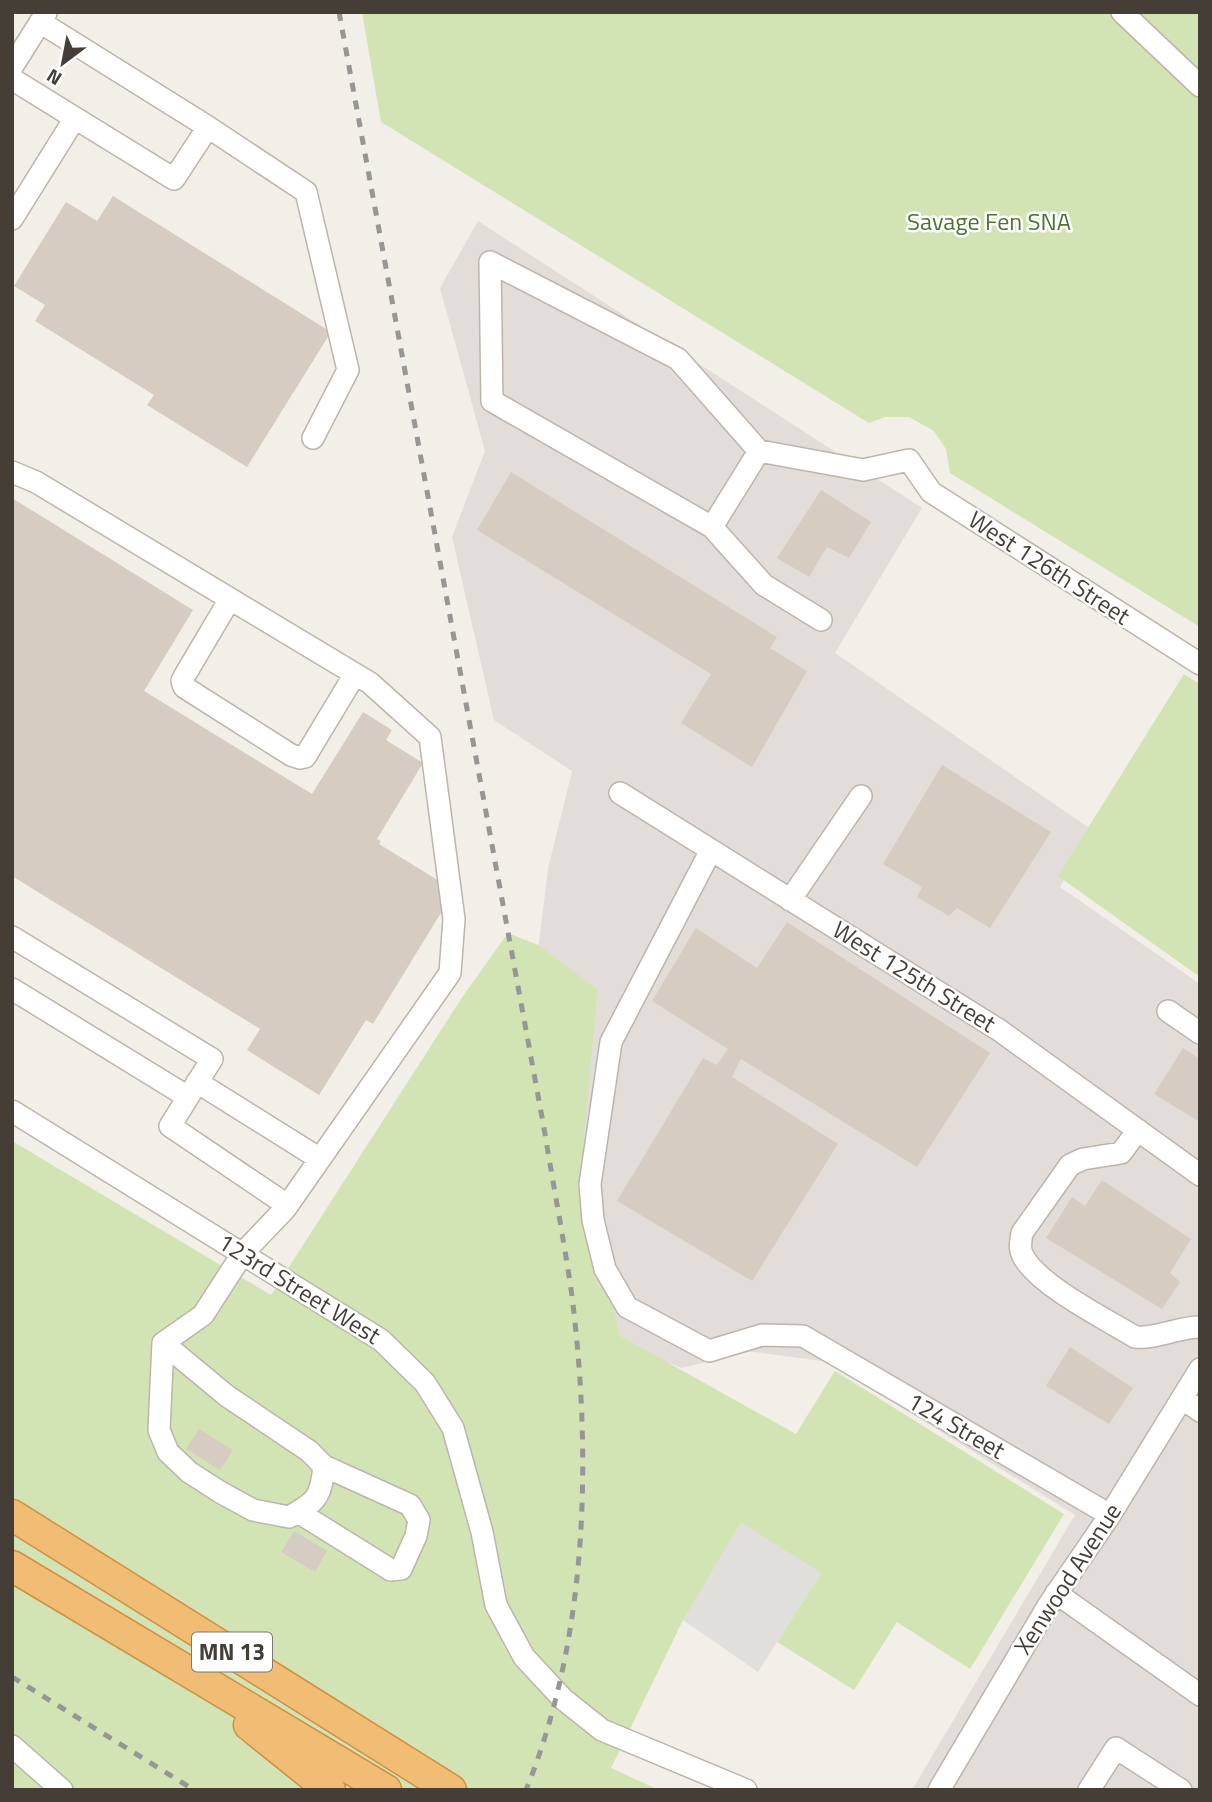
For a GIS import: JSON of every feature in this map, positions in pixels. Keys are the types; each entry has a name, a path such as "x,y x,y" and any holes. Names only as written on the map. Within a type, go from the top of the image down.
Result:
{"highway":[{"name":"MN 13","path":"12,1515 451,1790"},
{"name":"MN 13","path":"12,1566 386,1790"},
{"path":"176,1664 330,1790"}],"street":[{"path":"1122,12 1200,86"},
{"path":"12,67 43,17 306,192 348,370 313,438"},
{"path":"12,79 174,179 208,127"},
{"path":"12,219 75,118"},
{"path":"712,527 759,451 678,359 490,262 492,401 712,527 764,585 821,621"},
{"name":"West 126th Street","path":"759,451 863,470 909,460 931,492 1200,664"},
{"path":"12,472 36,482 370,683 430,737 454,919 450,973 287,1205 243,1253 203,1315 163,1343"},
{"path":"230,599 185,675 182,681 184,687 291,755 305,757 355,674"},
{"name":"West 125th Street","path":"620,793 999,1030 1200,1175"},
{"path":"790,900 861,796"},
{"name":"124 Street","path":"711,850 611,1042 590,1184 593,1220 605,1269 627,1307 709,1351 762,1335 803,1336 1110,1515"},
{"path":"12,937 212,1059 170,1126 287,1205"},
{"path":"12,989 320,1159"},
{"path":"1168,1011 1200,1033"},
{"name":"123rd Street West","path":"12,1111 382,1340 425,1383 453,1428 482,1532 496,1605 524,1657 563,1699 602,1730 746,1790"},
{"path":"1138,1130 1121,1153 1083,1159 1070,1165 1022,1233 1021,1252 1040,1277 1135,1337 1144,1338 1186,1327 1200,1327"},
{"path":"163,1343 228,1396 309,1451 324,1466 410,1505 419,1520 416,1536 401,1569 391,1570 298,1512"},
{"path":"163,1343 159,1430 168,1452 189,1472 253,1510 289,1517 313,1504 322,1489 324,1466"},
{"name":"Xenwood Avenue","path":"939,1790 1056,1594 1110,1515 1200,1369"},
{"path":"1182,1398 1200,1411"},
{"path":"1056,1594 1200,1695"},
{"path":"12,1746 62,1790"},
{"path":"1089,1790 1116,1748 1181,1790"}],"shaded area":[{"path":"478,221 922,508 835,653 1092,830 1060,887 1200,984 1200,1790 912,1790 1075,1515 829,1362 748,1351 682,1368 624,1346 581,1241 582,1147 598,990 538,950 548,869 572,771 494,720 452,537 485,451 440,288"},
{"path":"741,1522 821,1573 758,1672 683,1620"}],"green space":[{"name":"Savage Fen SNA","path":"362,12 1200,12 1200,627 950,473 946,449 934,431 909,417 885,417 869,423 381,122"},
{"path":"1184,674 1200,684 1200,977 1058,876"},
{"path":"508,933 538,945 598,990 583,1144 598,1239 620,1336 796,1434 835,1371 1064,1514 970,1669 897,1622 854,1690 777,1642 821,1573 683,1620 611,1768 659,1790 12,1790 12,1141 271,1295 461,999"}],"building":[{"path":"113,196 331,332 247,467 147,405 154,395 35,321 45,305 14,286 66,202 97,221"},
{"path":"511,472 777,637 770,648 807,671 752,767 681,723 711,674 477,530"},
{"path":"821,490 871,522 849,558 827,547 809,577 777,558"},
{"path":"12,498 193,610 144,691 312,794 363,712 392,730 386,740 423,763 377,839 381,841 379,844 444,884 450,898 373,1024 366,1020 319,1095 247,1050 260,1029 12,876"},
{"path":"942,765 1051,832 990,928 957,908 949,916 917,897 922,887 883,864"},
{"path":"787,922 990,1053 917,1167 741,1059 732,1077 838,1144 752,1281 617,1201 703,1058 717,1065 728,1049 652,1001 696,928 757,968"},
{"path":"1183,1048 1200,1059 1200,1122 1154,1094"},
{"path":"1102,1180 1191,1239 1170,1273 1180,1282 1162,1309 1046,1238 1072,1197 1085,1206"},
{"path":"1070,1347 1133,1388 1109,1424 1046,1386"},
{"path":"199,1429 233,1450 220,1470 186,1449"},
{"path":"294,1531 327,1551 315,1572 281,1552"}],"railway":[{"path":"339,12 544,1128 572,1296 582,1420 580,1547 573,1610 562,1671 547,1732 526,1790"},
{"path":"12,1677 194,1790"}]}
